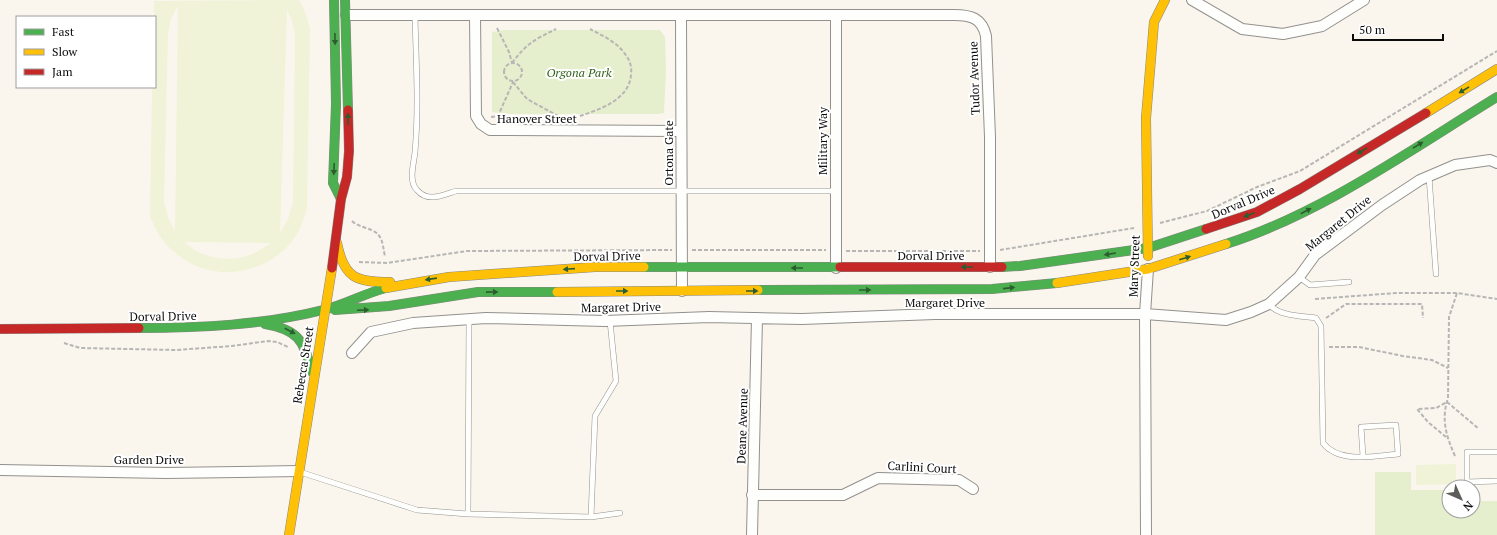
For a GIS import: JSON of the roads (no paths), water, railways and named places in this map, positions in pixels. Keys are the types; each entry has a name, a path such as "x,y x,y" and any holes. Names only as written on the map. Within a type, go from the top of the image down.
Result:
{"main road":[{"name":"Rebecca Street","path":"334,0 336,104 333,183 340,199"},
{"name":"Rebecca Street","path":"289,535 340,199 347,177 349,151 345,0"},
{"name":"Mary Street","path":"1148,269 1146,118 1154,22 1165,0"},
{"name":"Dorval Drive","path":"0,329 196,328 252,323 324,310 381,289 413,282 449,277 596,268 1020,266 1148,248 1257,212 1300,189 1497,69"},
{"name":"Dorval Drive","path":"324,310 368,310 478,292 992,290 1050,284 1148,269 1255,235 1303,212 1356,183 1497,97"},
{"path":"336,231 338,250 343,262 352,275 372,282 413,282"},
{"path":"252,323 278,326 299,337 306,348 313,382"}],"street":[{"path":"1192,0 1242,28 1283,34 1322,26 1364,0"},
{"name":"Tudor Avenue","path":"346,15 968,15 974,17 983,25 986,36 990,137 990,267"},
{"name":"Hanover Street","path":"475,15 476,116 481,124 490,130 681,131"},
{"name":"Ortona Gate","path":"681,15 682,291"},
{"name":"Military Way","path":"836,15 836,268"},
{"name":"Margaret Drive","path":"352,353 371,332 413,323 469,320 610,321 709,317 802,319 935,314 1145,314 1226,320 1251,312 1269,304 1299,277 1315,255 1382,205 1429,176 1455,165 1490,160 1497,163"},
{"name":"Mary Street","path":"1146,535 1145,314 1148,269"},
{"name":"Deane Avenue","path":"752,535 757,318"},
{"name":"Garden Drive","path":"0,470 166,473 298,471"},
{"name":"Carlini Court","path":"752,495 844,495 878,478 959,480 973,489"}],"lane":[{"path":"415,15 416,145 412,177 416,190 428,197 436,198 456,191 835,191"},
{"path":"1429,176 1436,274"},
{"path":"1299,277 1310,285 1349,282"},
{"path":"1269,304 1272,308 1283,312 1316,318 1320,326 1322,347 1323,443 1327,448 1340,455 1363,456 1398,454 1396,425 1361,427 1363,456"},
{"path":"468,514 469,320"},
{"path":"591,517 594,416 616,381 610,321"},
{"path":"1497,452 1467,452 1467,482 1497,482"},
{"path":"298,471 417,510 468,514 591,517 620,513"}],"park label":[{"name":"Orgona Park","path":"579,72"}]}
